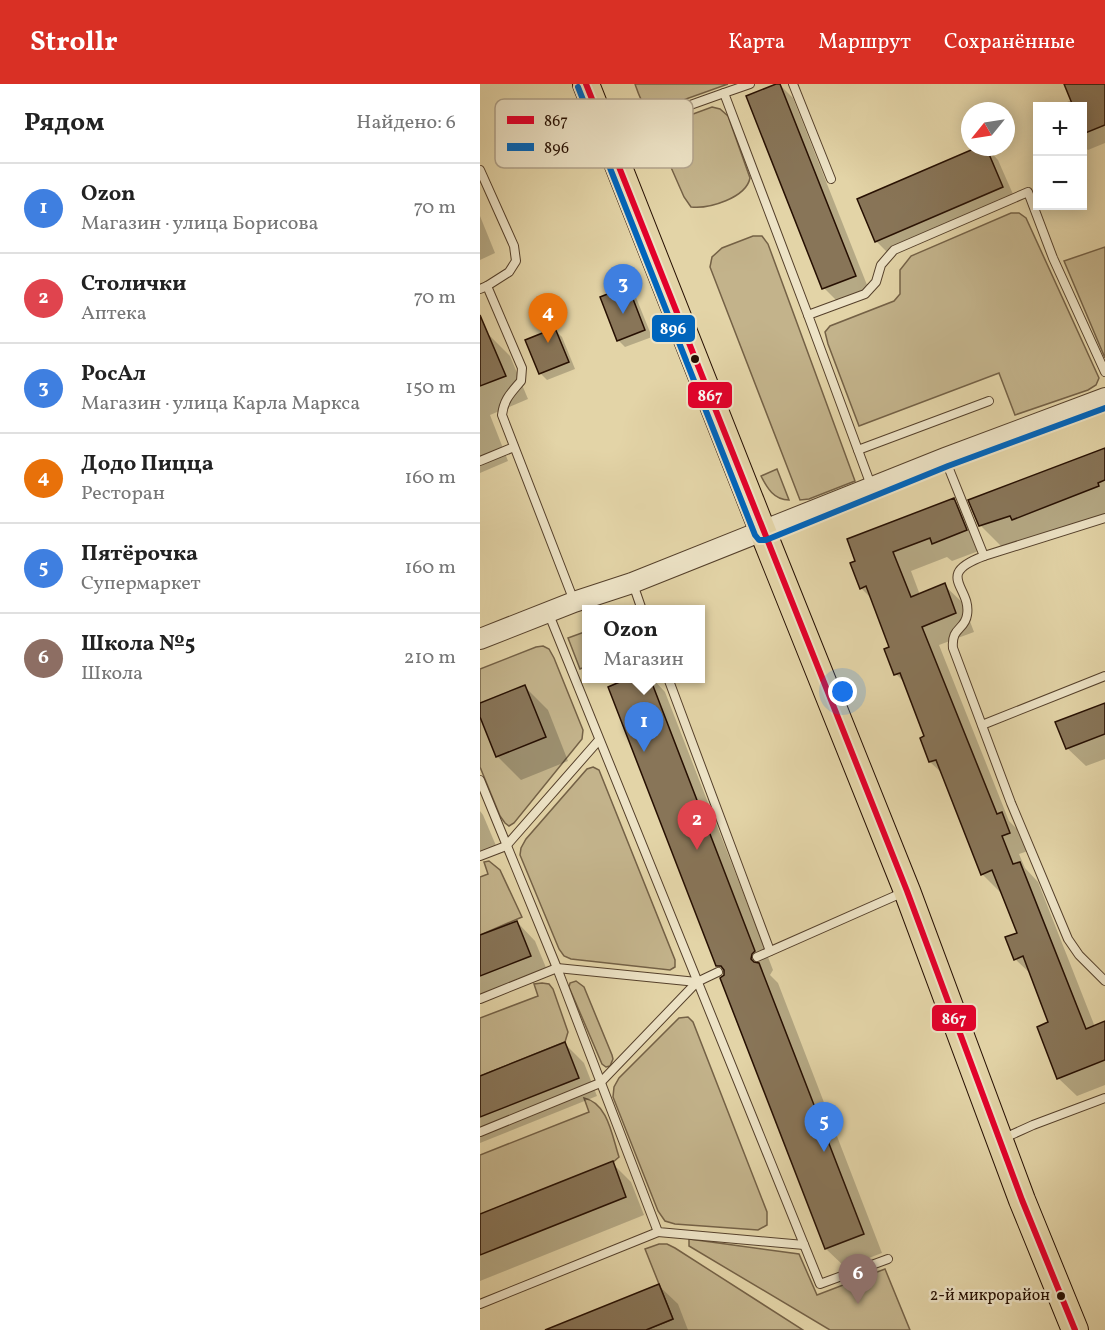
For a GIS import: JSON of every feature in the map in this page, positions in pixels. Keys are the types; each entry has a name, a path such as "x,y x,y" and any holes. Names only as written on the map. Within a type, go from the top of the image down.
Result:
{"main road":[{"path":"586,84 592,99"},
{"path":"619,168 762,532 907,891 999,1140 1075,1330"}],"street":[{"path":"480,639 574,602 633,583 945,459 1105,399"}],"lane":[{"path":"693,104 750,84"},
{"path":"793,84 831,179"},
{"path":"724,93 872,488"},
{"path":"480,170 514,246 516,261 509,272 483,287 522,368 521,381 507,395 502,415 574,602"},
{"path":"807,315 865,294 876,282 881,265 894,250 1028,192 1053,258 1105,372"},
{"path":"858,450 989,401"},
{"path":"480,461 514,447"},
{"path":"945,459 984,556"},
{"path":"1105,518 966,562 960,569 957,581 967,609 967,618 954,633 952,641 1011,803 1068,939 1079,955 1105,981"},
{"path":"633,583 641,605"},
{"path":"548,612 820,1284 888,1259"},
{"path":"982,725 1105,676"},
{"path":"670,683 770,951"},
{"path":"480,856 506,846 599,740"},
{"path":"480,780 557,968 658,1232"},
{"path":"757,957 907,891"},
{"path":"480,999 557,968 697,982"},
{"path":"480,1132 600,1083 697,982 718,972"},
{"path":"999,1140 1105,1098"},
{"path":"480,1304 658,1232 804,1245"}],"shaded area":[{"path":"635,84 728,84 686,99 640,98"},
{"path":"712,107 720,109 728,116 750,178 742,191 726,201 699,207 691,207 671,168 693,168 693,114"},
{"path":"1011,213 1019,213 1026,218 1099,378 1096,385 1088,390 1015,415 999,373 859,426 825,332 830,326 894,301 900,294 900,270 911,256"},
{"path":"753,236 762,236 768,244 855,481 809,499 800,500 710,267 712,257 722,248"},
{"path":"1105,247 1105,358 1064,261"},
{"path":"777,469 789,500 775,496 761,476"},
{"path":"582,633 582,668 580,669 568,638"},
{"path":"543,646 549,649 554,658 583,730 582,739 514,823 509,826 500,816 480,767 480,669"},
{"path":"593,767 599,770 675,960 675,967 670,970 571,959 564,956 520,855 526,839 587,769"},
{"path":"489,861 500,870 522,917 480,935 480,877 488,874 484,862"},
{"path":"576,981 584,987 612,1055 610,1066 606,1067 602,1064 569,987 570,983"},
{"path":"534,984 549,984 553,989 568,1032 565,1042 480,1076 480,1018 538,996"},
{"path":"688,1017 693,1022 767,1212 767,1225 758,1230 675,1224 665,1221 658,1211 613,1097 614,1087 619,1078 679,1018"},
{"path":"584,1098 599,1106 604,1113 619,1157 613,1162 480,1215 480,1155 589,1112"},
{"path":"689,1239 799,1254 817,1295 885,1269 910,1330 830,1330 689,1246"},
{"path":"667,1244 675,1248 803,1330 646,1330 673,1319 645,1249"}],"building":[{"path":"780,84 856,276 822,289 746,96"},
{"path":"1064,84 1105,84 1105,125 1087,132 1087,102 1071,102"},
{"path":"961,154 990,156 1003,187 875,242 857,199"},
{"path":"628,286 645,330 617,341 600,297"},
{"path":"480,315 506,376 480,386"},
{"path":"555,328 569,362 539,374 525,340"},
{"path":"1105,448 1105,480 1098,483 1099,486 1012,520 1010,516 979,526 968,500"},
{"path":"954,498 967,530 932,544 930,538 893,552 911,597 945,583 956,613 922,627 997,814 1002,812 1010,833 1002,836 1013,864 1020,862 1086,1029 1105,1021 1105,1060 1057,1079 1037,1027 1048,1022 1023,956 1014,960 1005,937 1017,933 992,870 981,875 936,760 929,762 920,738 924,736 900,673 894,675 884,649 889,647 866,586 860,589 850,563 855,561 847,539"},
{"path":"617,683 652,683 755,951 751,959 759,963 864,1234 825,1249 720,978 724,975 724,970 721,966 716,966 608,687"},
{"path":"525,685 546,737 496,757 480,717 480,703"},
{"path":"1105,703 1105,734 1066,749 1055,722"},
{"path":"517,921 531,956 480,976 480,935"},
{"path":"565,1042 579,1078 480,1117 480,1076"},
{"path":"613,1161 626,1197 480,1255 480,1214"},
{"path":"659,1284 673,1319 646,1330 545,1330"}],"transit line":[{"name":"867","path":"586,84 592,99"},
{"name":"896","path":"578,87 583,99"},
{"name":"896","path":"610,168 755,535 759,540 766,540 948,466 1105,408"},
{"name":"867","path":"619,168 907,891 1022,1200 1075,1330"}],"place":[{"name":"РосАл","path":"623,314"},
{"name":"Додо Пицца","path":"548,343"},
{"name":"Ozon","path":"644,752"},
{"name":"Столички","path":"697,850"},
{"name":"Пятёрочка","path":"824,1152"},
{"name":"2-й микрорайон","path":"1061,1296"},
{"name":"Школа №5","path":"858,1304"}]}
